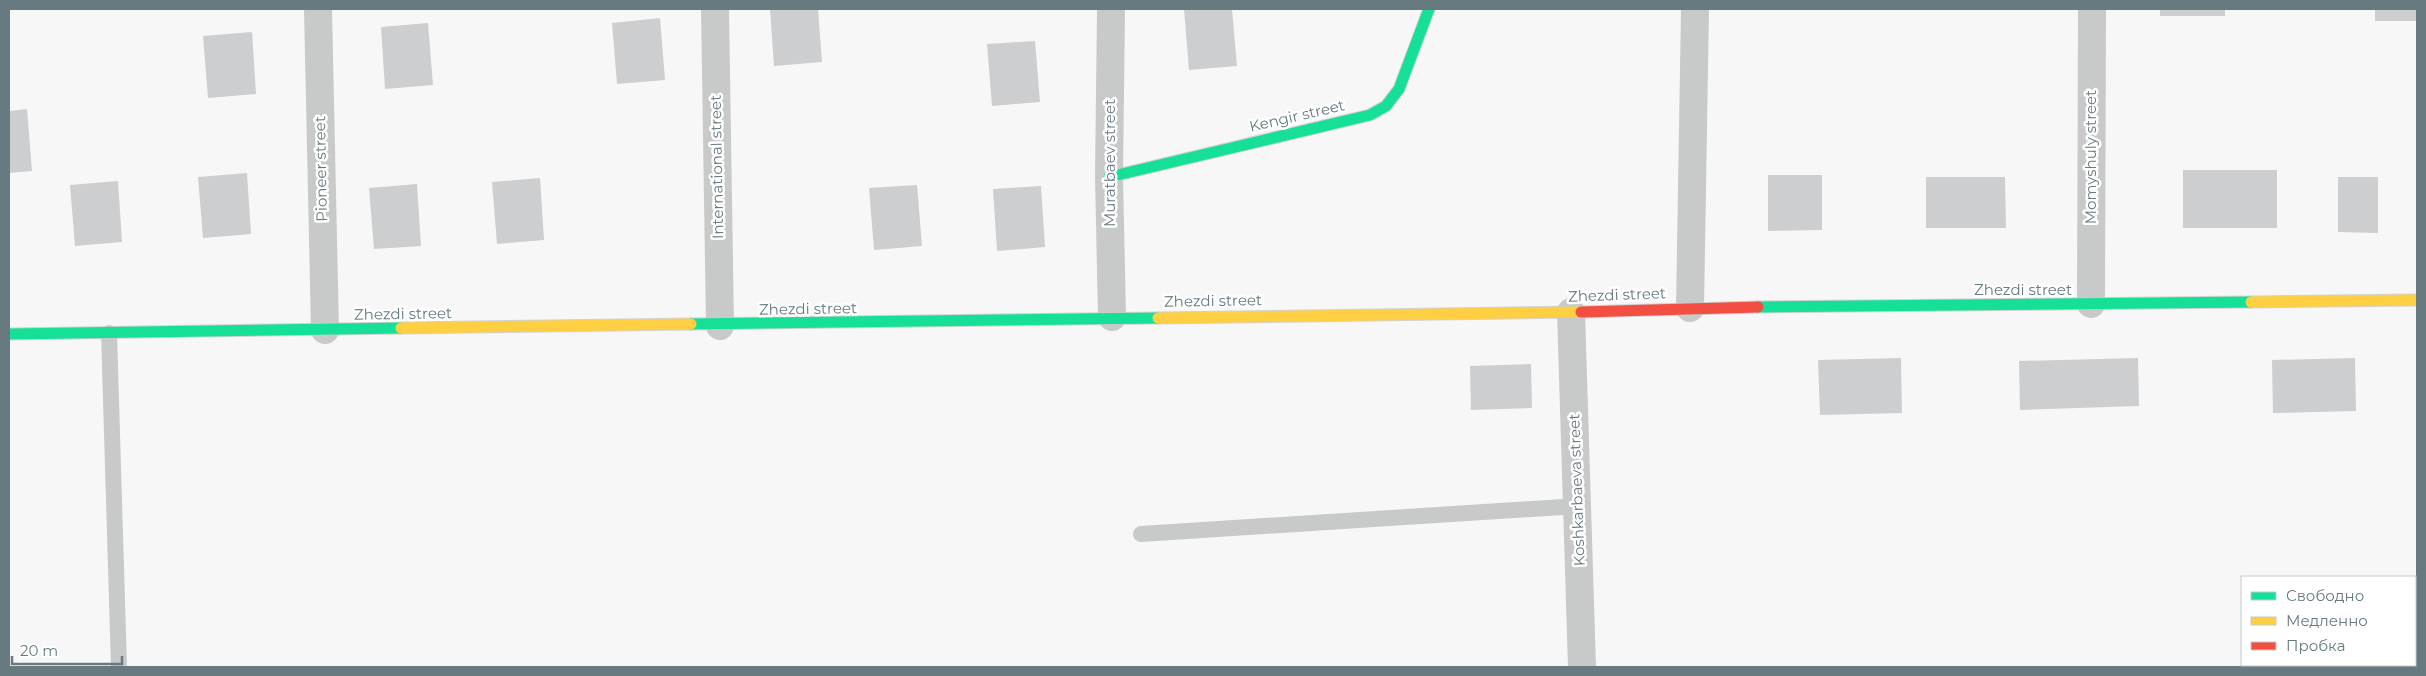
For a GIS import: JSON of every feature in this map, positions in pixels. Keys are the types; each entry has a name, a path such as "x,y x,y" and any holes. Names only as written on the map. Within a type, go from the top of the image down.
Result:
{"street":[{"name":"Pioneer street","path":"318,9 324,330"},
{"name":"International street","path":"715,9 720,326"},
{"name":"Muratbaev street","path":"1111,9 1109,177 1112,317"},
{"name":"Kengir street","path":"1109,177 1370,114 1386,106 1399,89 1429,9"},
{"path":"1690,308 1694,9"},
{"name":"Momyshuly street","path":"2091,304 2092,9"},
{"name":"Zhezdi street","path":"9,334 720,326 1112,317 1571,312 1690,308 2417,300"},
{"name":"Koshkarbaeva street","path":"1571,312 1582,667"}],"lane":[{"path":"108,333 119,667"},
{"path":"1141,534 1578,506"}],"building":[{"path":"770,9 818,9 822,62 774,66"},
{"path":"1184,9 1232,9 1237,66 1189,70"},
{"path":"2160,9 2225,9 2225,16 2160,16"},
{"path":"2375,9 2417,9 2417,21 2375,21"},
{"path":"660,18 665,80 617,84 612,23"},
{"path":"428,23 433,85 385,89 381,27"},
{"path":"252,32 256,94 208,98 203,36"},
{"path":"1035,41 1040,102 992,106 987,44"},
{"path":"27,109 32,171 9,173 9,111"},
{"path":"2183,170 2277,170 2277,228 2183,228"},
{"path":"247,173 251,234 203,238 198,177"},
{"path":"1768,175 1822,175 1822,230 1768,231"},
{"path":"1926,177 2005,177 2006,228 1926,228"},
{"path":"2338,177 2378,177 2378,233 2338,232"},
{"path":"540,178 544,240 497,244 492,182"},
{"path":"118,181 122,242 75,246 70,185"},
{"path":"417,184 421,246 374,249 369,188"},
{"path":"917,185 922,246 874,250 869,188"},
{"path":"1041,186 1045,247 997,251 993,189"},
{"path":"1901,358 1902,413 1820,415 1818,360"},
{"path":"2138,358 2139,406 2020,410 2019,361"},
{"path":"2355,358 2356,411 2273,413 2272,360"},
{"path":"1531,364 1532,408 1471,410 1470,366"}],"traffic: fast":[{"path":"1109,177 1370,115 1386,106 1399,89 1429,9"},
{"path":"1758,307 2251,302"},
{"path":"691,324 1158,318"},
{"path":"9,334 401,328"}],"traffic: slow":[{"path":"2251,302 2417,300"},
{"path":"1158,318 1581,312"},
{"path":"401,328 691,324"}],"traffic: jam":[{"path":"1581,312 1758,307"}]}
